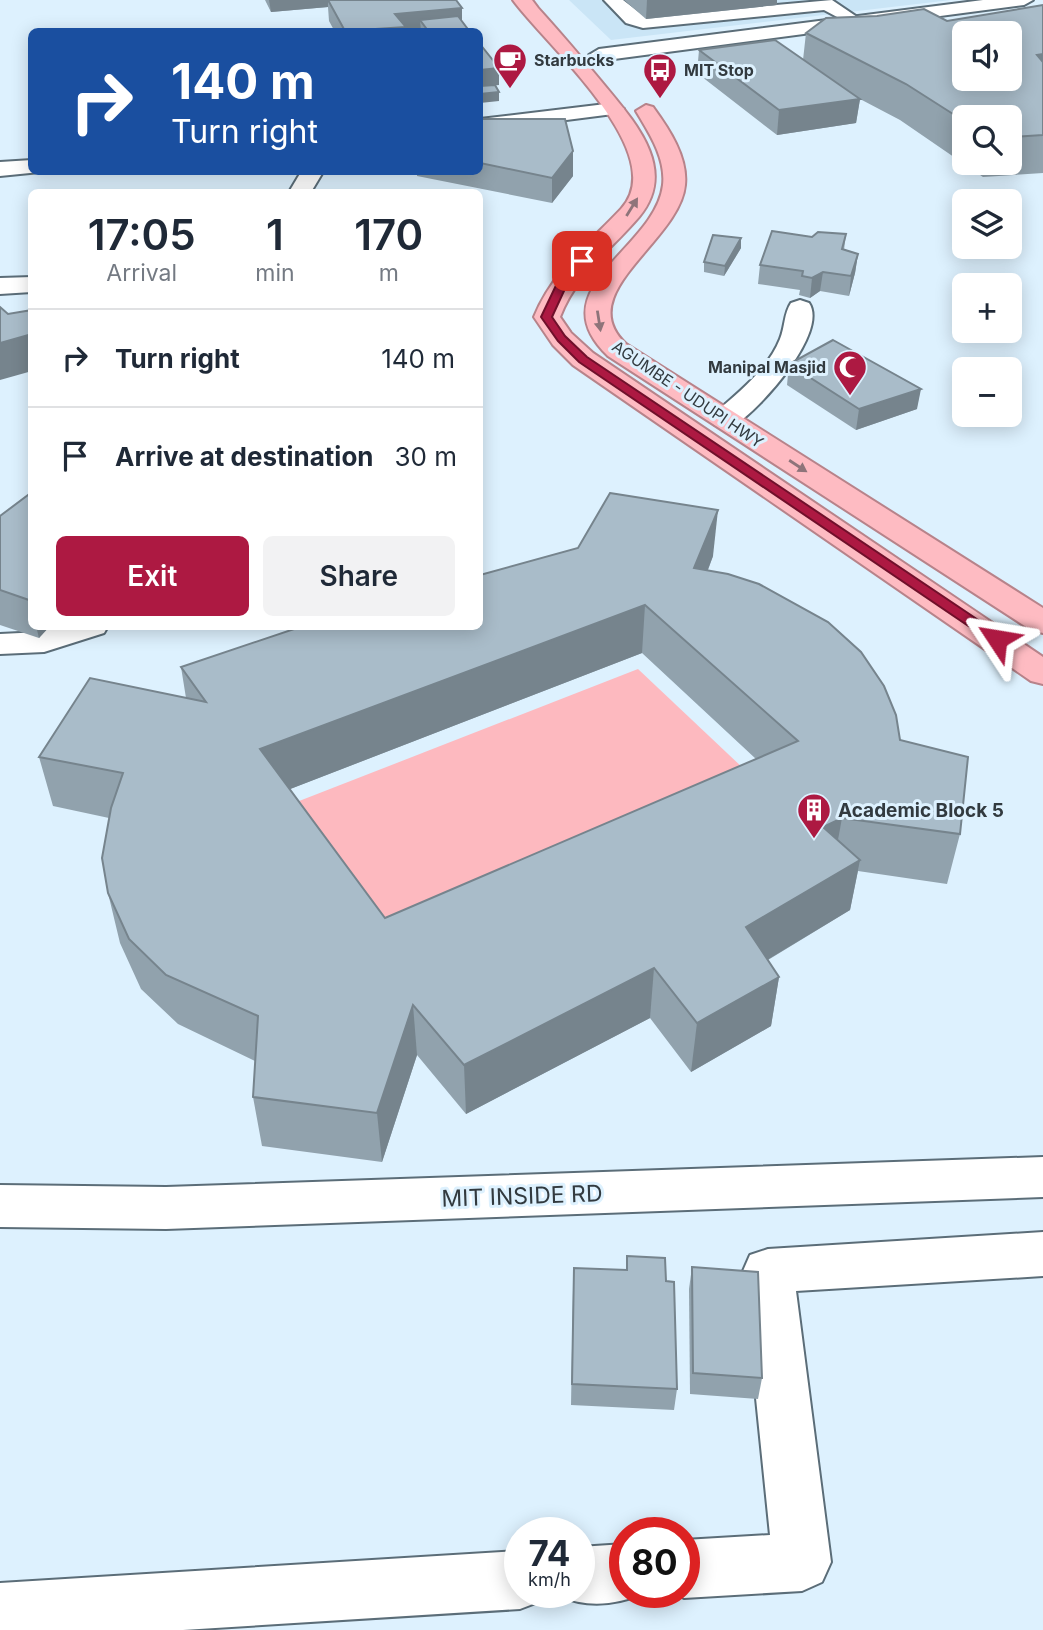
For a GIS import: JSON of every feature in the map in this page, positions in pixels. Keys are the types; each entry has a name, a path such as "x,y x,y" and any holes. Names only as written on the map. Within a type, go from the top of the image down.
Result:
{"highway":[{"name":"AGUMBE - UDUPI HWY","path":"522,0 614,109 636,140 643,163 643,186 633,210 564,279 553,298 547,317 562,338 583,359 1043,673"},
{"name":"AGUMBE - UDUPI HWY","path":"551,0 642,106 661,134 671,160 675,187 660,218 604,289 596,309 598,330 617,350 1043,623"},
{"path":"614,109 642,106"}],"street":[{"path":"613,0 632,19 654,24 825,2 854,21"},
{"path":"599,55 1024,0"},
{"path":"483,125 614,109"},
{"path":"0,169 28,167"},
{"path":"0,286 28,284"},
{"path":"725,419 763,384 783,356 800,324 800,308"},
{"path":"0,644 44,642 80,630"},
{"name":"MIT INSIDE RD","path":"0,1206 166,1208 1043,1177"},
{"path":"700,1568 802,1562 768,1271 1043,1254"},
{"path":"0,1612 504,1581"}],"shaded area":[{"path":"569,0 951,0 611,40"},
{"path":"638,669 762,786 399,945 294,803"}],"building":[{"path":"328,0 456,0 462,8 395,14 406,27 343,28"},
{"path":"1043,5 1043,54 1037,55 1043,62 1043,135 1022,136 1022,105 952,105 952,113 906,84 806,33 826,18 877,16 924,9 947,21"},
{"path":"458,16 467,28 426,28 420,20"},
{"path":"775,40 860,99 779,110 699,50"},
{"path":"483,48 499,68 483,70"},
{"path":"495,85 499,92 483,94 483,86"},
{"path":"483,119 565,119 573,151 552,178 483,164"},
{"path":"772,231 812,237 818,232 846,234 842,249 858,254 851,276 823,272 812,278 802,276 803,271 760,265"},
{"path":"713,235 741,238 725,266 704,262"},
{"path":"0,307 8,314 28,311 28,335 0,343"},
{"path":"833,340 921,389 859,409 789,364"},
{"name":"Academic Block 5","path":"610,493 718,510 694,568 728,574 759,584 828,622 861,652 884,686 896,715 900,740 968,757 960,834 842,818 823,827 860,860 746,927 779,977 697,1023 654,968 464,1065 413,1005 377,1113 253,1097 258,1016 166,975 129,939 108,893 102,858 111,808 123,773 39,757 90,678 206,702 181,667 291,630 483,630 483,574 578,548","holes":["645,605 798,741 385,918 260,749"]},
{"path":"28,495 28,600 0,590 0,516"},
{"path":"627,1256 665,1258 666,1281 674,1282 677,1389 572,1384 574,1268 627,1270"},
{"path":"692,1267 758,1272 762,1378 693,1373"}],"place":[{"name":"Starbucks","path":"510,90"},
{"name":"MIT Stop","path":"660,100"},
{"name":"Manipal Masjid","path":"850,397"},
{"name":"Academic Block 5","path":"814,840"}],"route":[{"path":"582,261 564,279 553,298 547,317 562,338 583,359 997,639"}]}
